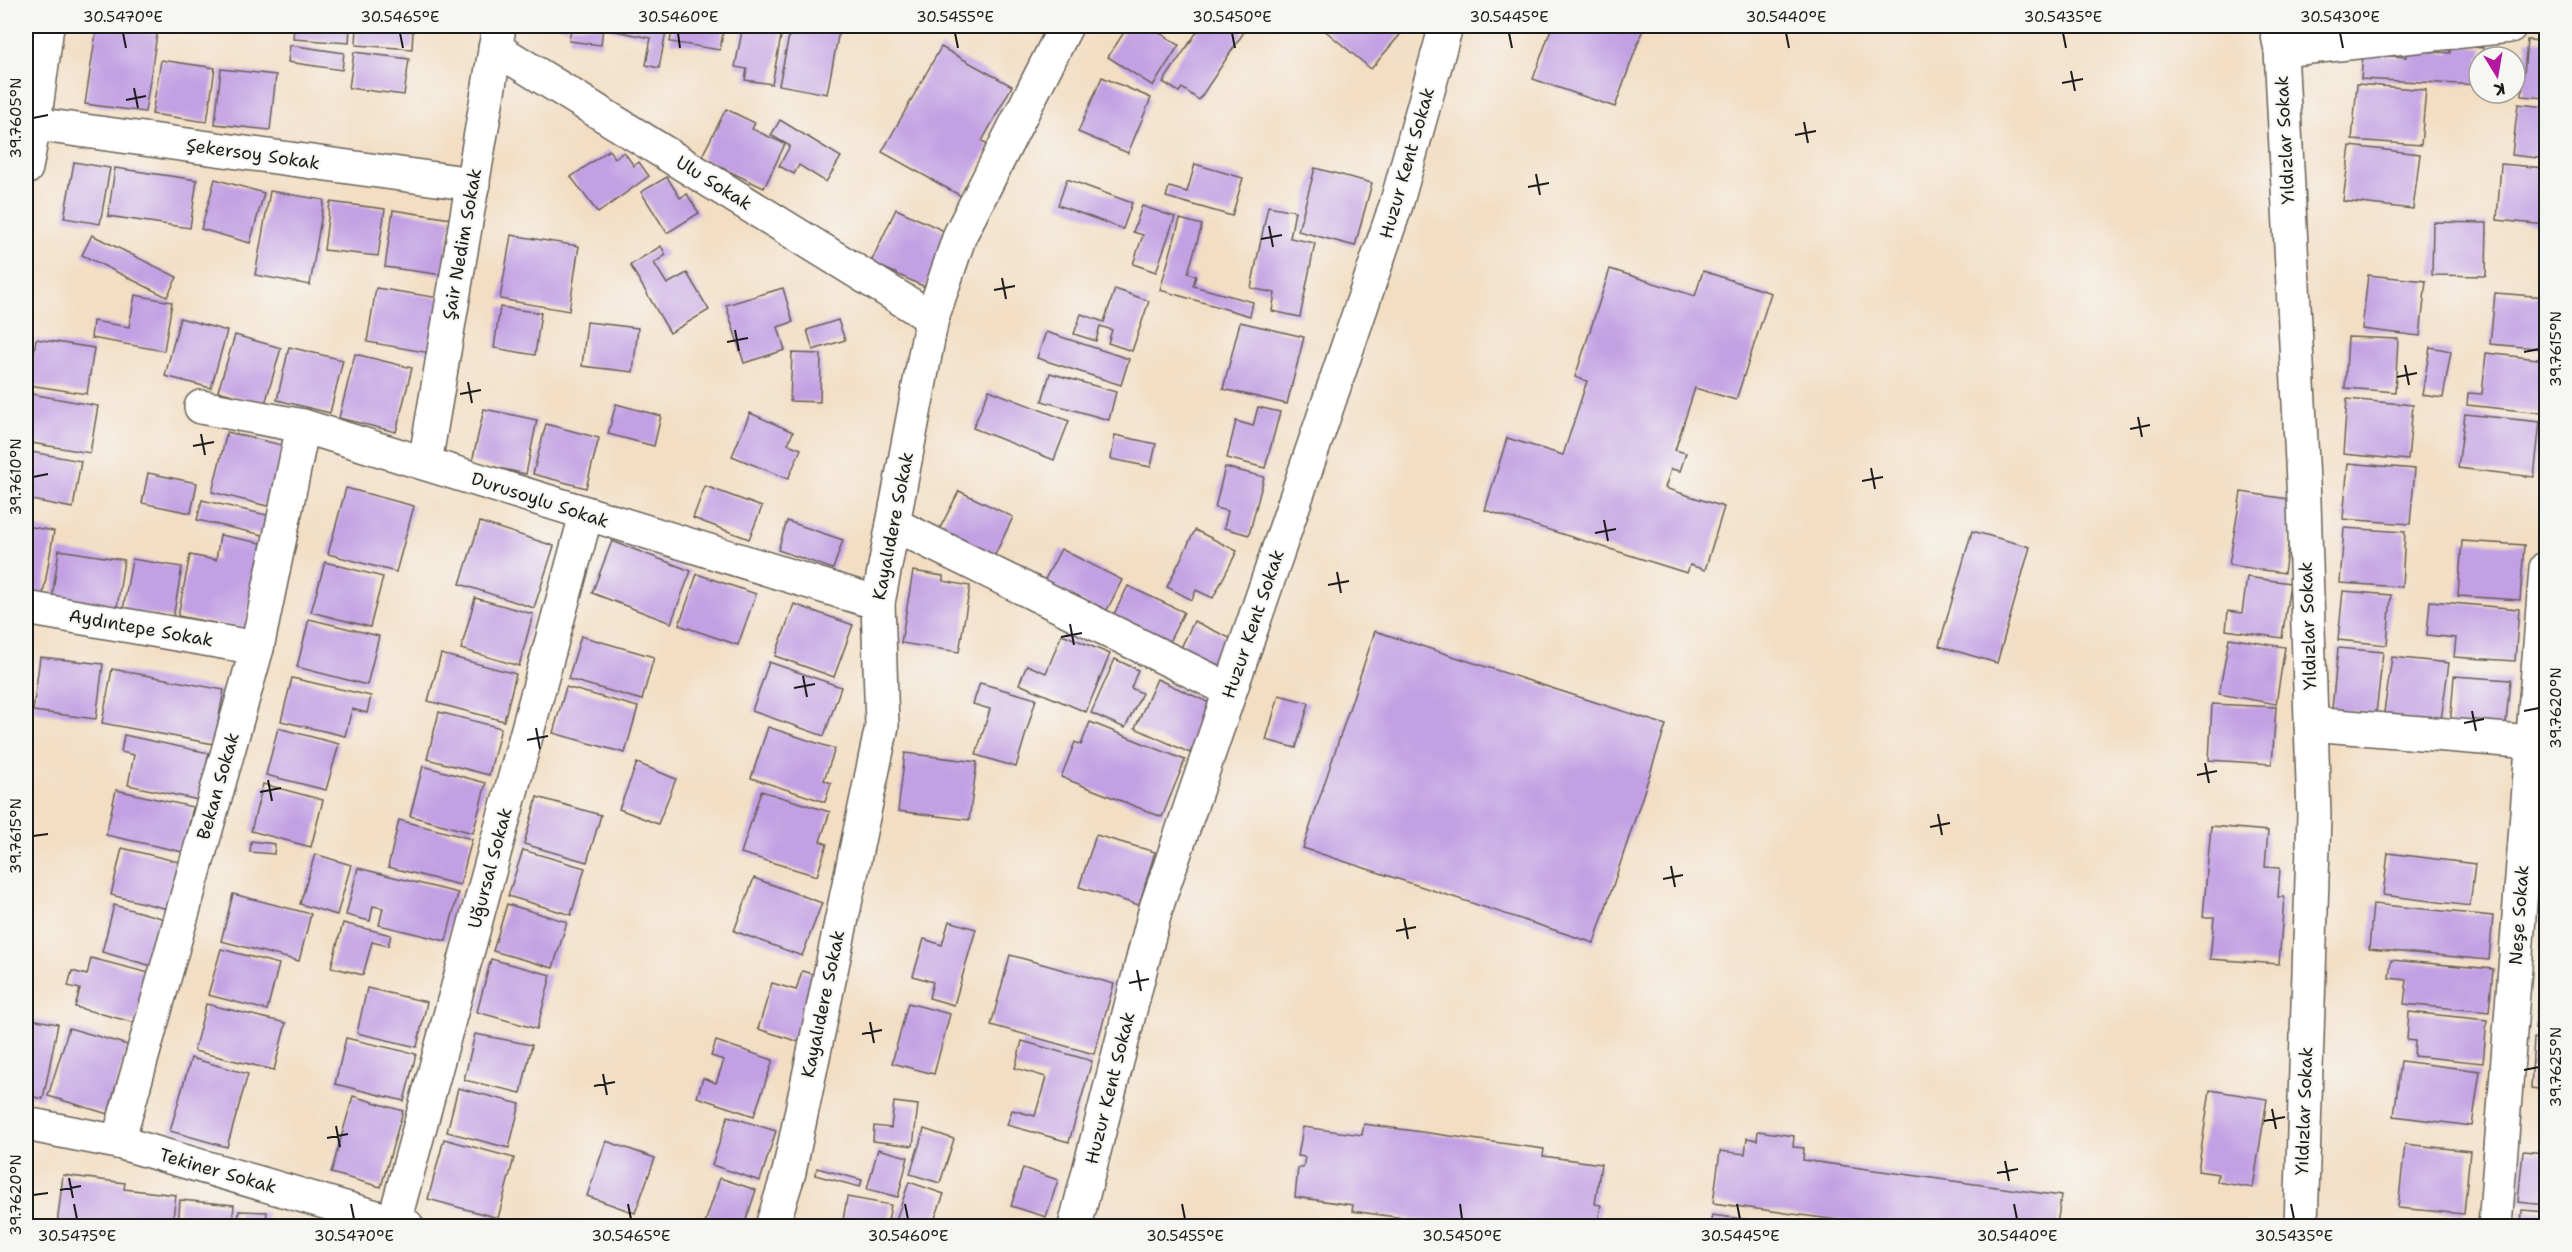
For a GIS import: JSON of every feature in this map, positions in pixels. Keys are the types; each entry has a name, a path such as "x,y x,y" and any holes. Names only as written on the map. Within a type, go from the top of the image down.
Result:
{"street":[{"path":"26,168 47,26"},
{"name":"Kayalıdere Sokak","path":"772,1227 789,1172 882,726 878,603 932,318 960,235 1066,26"},
{"name":"Huzur Kent Sokak","path":"1075,1227 1156,908 1396,205 1446,26"},
{"path":"2278,38 2510,26"},
{"name":"Ulu Sokak","path":"497,37 932,318"},
{"name":"Şair Nedim Sokak","path":"425,463 497,37"},
{"name":"Yıldızlar Sokak","path":"2278,38 2304,501 2314,814 2301,1227"},
{"name":"Şekersoy Sokak","path":"34,124 472,184"},
{"name":"Durusoylu Sokak","path":"201,407 303,426 586,515 878,603"},
{"name":"Bekan Sokak","path":"118,1142 257,648 303,426"},
{"name":"Uğursal Sokak","path":"400,1224 586,515"},
{"path":"893,524 1230,690"},
{"name":"Neşe Sokak","path":"2495,1227 2547,568"},
{"name":"Aydıntepe Sokak","path":"26,608 257,648"},
{"path":"2311,724 2532,742"},
{"name":"Tekiner Sokak","path":"26,1124 118,1142 400,1224"}],"building":[{"path":"97,26 157,34 145,112 85,104"},
{"path":"294,26 350,26 349,43 293,39"},
{"path":"357,26 381,26 381,29 413,31 412,49 356,45"},
{"path":"556,26 603,26 601,45 569,41 571,29"},
{"path":"611,26 667,26 659,68 646,65 651,38 610,30"},
{"path":"673,26 724,26 720,50 670,42"},
{"path":"743,26 783,26 772,84 745,80 747,69 735,67"},
{"path":"791,26 840,26 827,94 779,85"},
{"path":"1128,26 1149,26 1179,45 1153,86 1108,57"},
{"path":"1201,26 1234,26 1244,32 1199,100 1182,88 1179,92 1163,82"},
{"path":"1324,26 1399,26 1404,30 1371,69 1322,28"},
{"path":"1552,26 1644,26 1615,107 1533,79"},
{"path":"1740,26 1789,26 1789,27 1741,31"},
{"path":"2527,40 2546,41 2546,98 2527,96"},
{"path":"290,45 344,53 342,70 288,62"},
{"path":"2450,45 2467,47 2467,84 2361,79 2363,54 2406,57 2407,50 2450,53"},
{"path":"941,47 1012,86 982,141 989,145 961,196 882,152"},
{"path":"354,52 409,59 404,95 349,88"},
{"path":"161,60 215,68 207,122 152,114"},
{"path":"221,69 276,75 270,130 215,124"},
{"path":"1102,77 1151,98 1128,153 1078,132"},
{"path":"2357,84 2426,90 2421,145 2352,140"},
{"path":"2518,105 2546,107 2546,159 2512,155"},
{"path":"726,109 755,123 752,129 785,144 764,188 701,158"},
{"path":"780,120 841,157 826,182 799,165 794,174 779,166 790,146 771,135"},
{"path":"2350,146 2420,154 2413,209 2343,201"},
{"path":"609,150 615,158 624,152 634,166 639,162 649,176 598,213 571,177"},
{"path":"74,162 110,168 100,224 64,218"},
{"path":"1195,164 1243,178 1232,216 1166,197 1169,187 1187,192"},
{"path":"2501,164 2546,168 2546,225 2497,220"},
{"path":"115,168 197,180 190,228 108,216"},
{"path":"1315,168 1372,183 1355,246 1298,231"},
{"path":"667,177 680,198 687,194 699,213 667,233 641,192"},
{"path":"215,179 264,193 250,243 201,229"},
{"path":"1067,179 1132,203 1123,229 1058,205"},
{"path":"270,191 324,200 310,285 255,275"},
{"path":"330,202 385,209 378,256 324,250"},
{"path":"1142,206 1175,217 1156,272 1133,264 1143,235 1133,232"},
{"path":"1268,206 1295,211 1290,238 1315,243 1300,317 1272,311 1275,293 1251,288"},
{"path":"896,209 951,234 925,287 871,262"},
{"path":"393,210 451,219 443,275 385,267"},
{"path":"1180,219 1202,225 1188,273 1196,276 1193,286 1253,302 1250,316 1160,290"},
{"path":"2433,222 2487,223 2486,276 2432,275"},
{"path":"92,235 177,277 167,297 82,255"},
{"path":"511,235 579,246 569,311 500,299"},
{"path":"661,246 666,255 654,263 667,284 687,273 709,310 670,333 630,265"},
{"path":"1610,269 1695,296 1703,271 1771,293 1736,400 1695,388 1675,450 1686,453 1680,471 1671,469 1665,488 1724,507 1705,570 1690,565 1687,573 1485,510 1507,438 1563,455 1587,381 1575,377"},
{"path":"2368,275 2426,281 2420,336 2362,329"},
{"path":"376,288 440,298 430,353 367,342"},
{"path":"783,288 793,322 778,327 785,350 744,363 726,305"},
{"path":"1115,289 1149,301 1132,351 1108,343 1112,330 1100,326 1096,341 1074,334 1081,314 1104,322"},
{"path":"2495,293 2546,297 2546,349 2490,344"},
{"path":"135,295 172,302 164,351 91,338 93,321 129,327"},
{"path":"500,307 541,313 535,355 494,348"},
{"path":"180,318 227,331 211,388 165,376"},
{"path":"838,320 845,340 813,350 807,330"},
{"path":"587,322 638,328 633,372 582,366"},
{"path":"1240,322 1304,337 1287,404 1223,389"},
{"path":"1046,332 1129,359 1121,385 1037,358"},
{"path":"235,335 281,348 265,404 218,391"},
{"path":"2348,337 2398,339 2395,392 2345,388"},
{"path":"36,339 94,348 87,394 29,385"},
{"path":"289,347 343,360 330,413 277,400"},
{"path":"2430,347 2451,351 2443,398 2422,395"},
{"path":"792,353 821,354 820,402 790,401"},
{"path":"2486,353 2546,360 2542,413 2467,405 2468,393 2482,394"},
{"path":"355,354 412,368 396,432 339,418"},
{"path":"1050,373 1116,392 1109,420 1042,401"},
{"path":"989,390 1069,421 1054,460 973,428"},
{"path":"26,393 98,406 90,453 26,442"},
{"path":"2347,399 2413,405 2408,460 2343,454"},
{"path":"616,404 661,416 654,446 608,434"},
{"path":"1258,407 1280,412 1265,468 1227,458 1236,421 1253,426"},
{"path":"484,409 537,420 526,474 472,462"},
{"path":"750,413 793,432 788,444 801,449 788,479 732,456"},
{"path":"2465,414 2540,422 2534,477 2458,468"},
{"path":"546,424 599,438 586,488 533,474"},
{"path":"227,432 290,447 275,508 212,492"},
{"path":"1115,435 1156,444 1151,467 1111,459"},
{"path":"26,451 81,461 73,508 26,499"},
{"path":"2348,463 2415,469 2410,524 2343,519"},
{"path":"1225,467 1264,477 1249,535 1224,528 1228,511 1215,508"},
{"path":"148,473 197,483 191,513 142,503"},
{"path":"705,486 762,507 749,539 693,518"},
{"path":"346,488 414,506 396,572 328,554"},
{"path":"959,491 1013,517 992,561 937,534"},
{"path":"2241,492 2295,500 2284,573 2229,565"},
{"path":"202,500 271,516 267,536 197,520"},
{"path":"787,521 843,540 833,569 778,550"},
{"path":"480,522 554,546 534,608 460,584"},
{"path":"26,526 54,531 43,595 26,592"},
{"path":"2344,528 2405,532 2402,587 2340,583"},
{"path":"1195,530 1237,551 1213,598 1196,590 1192,600 1167,587"},
{"path":"1972,531 2030,547 1997,663 1939,646"},
{"path":"220,535 261,543 245,629 178,616 190,555 216,560"},
{"path":"612,541 691,571 671,623 592,593"},
{"path":"2462,541 2524,545 2520,600 2458,596"},
{"path":"1061,549 1122,580 1105,614 1043,583"},
{"path":"59,550 124,560 117,608 52,598"},
{"path":"132,559 182,567 173,618 123,610"},
{"path":"325,562 383,577 370,627 311,612"},
{"path":"913,571 943,576 943,581 970,586 959,652 901,643"},
{"path":"697,574 756,594 738,645 679,625"},
{"path":"2247,577 2290,583 2282,638 2226,630 2228,611 2242,613"},
{"path":"1128,586 1184,612 1167,646 1111,620"},
{"path":"2343,591 2391,595 2387,645 2338,640"},
{"path":"475,598 533,614 519,666 461,649"},
{"path":"2430,601 2519,609 2515,661 2454,657 2456,638 2427,635"},
{"path":"794,604 853,625 834,677 775,656"},
{"path":"309,619 379,636 367,685 297,667"},
{"path":"1194,621 1234,640 1219,671 1179,652"},
{"path":"1375,631 1666,725 1594,943 1303,848"},
{"path":"1062,634 1110,654 1086,712 1019,684 1027,665 1046,673"},
{"path":"581,636 654,657 642,700 568,679"},
{"path":"2229,638 2285,647 2276,704 2219,694"},
{"path":"2338,648 2383,652 2376,714 2332,709"},
{"path":"441,654 516,674 504,721 428,701"},
{"path":"40,657 103,664 96,719 33,711"},
{"path":"2392,657 2449,663 2440,727 2383,719"},
{"path":"1115,659 1138,670 1131,688 1142,693 1125,728 1091,713"},
{"path":"769,662 841,687 824,736 752,711"},
{"path":"112,669 224,690 214,744 102,723"},
{"path":"2454,676 2510,680 2505,732 2450,727"},
{"path":"292,678 371,696 367,713 352,709 345,736 281,721"},
{"path":"1157,679 1212,704 1190,753 1135,728"},
{"path":"980,683 1036,699 1016,767 976,755 990,709 973,704"},
{"path":"566,687 638,707 625,753 553,733"},
{"path":"1279,695 1309,703 1296,748 1266,740"},
{"path":"2212,704 2276,707 2272,764 2209,760"},
{"path":"439,712 501,728 489,775 427,759"},
{"path":"1090,722 1185,760 1162,817 1061,777 1075,742 1081,745"},
{"path":"768,727 835,749 824,780 831,783 825,802 751,778"},
{"path":"278,728 339,744 326,790 266,775"},
{"path":"124,735 209,753 199,800 128,785 134,755 121,752"},
{"path":"905,753 977,762 969,820 898,811"},
{"path":"637,763 676,779 658,824 619,809"},
{"path":"423,766 486,783 473,833 410,816"},
{"path":"263,784 323,800 311,847 251,831"},
{"path":"116,790 193,807 183,852 106,835"},
{"path":"761,791 830,812 820,841 827,844 817,876 741,853"},
{"path":"537,797 601,815 587,862 524,844"},
{"path":"399,820 472,839 460,885 388,867"},
{"path":"2211,826 2268,831 2265,867 2280,868 2278,897 2284,897 2279,964 2210,959 2214,917 2203,917"},
{"path":"1096,835 1155,852 1139,905 1079,887"},
{"path":"251,841 275,844 274,854 250,852"},
{"path":"122,848 179,862 168,909 111,895"},
{"path":"523,850 585,868 571,915 508,896"},
{"path":"2388,853 2475,864 2470,906 2383,895"},
{"path":"315,854 351,865 337,915 300,904"},
{"path":"358,868 458,893 446,941 379,925 383,908 373,906 370,921 346,915"},
{"path":"754,878 822,903 802,956 734,931"},
{"path":"233,894 311,914 299,961 221,941"},
{"path":"507,904 567,922 553,968 493,951"},
{"path":"2373,904 2493,916 2489,960 2369,949"},
{"path":"114,905 165,919 152,966 102,952"},
{"path":"2546,911 2546,970 2540,969"},
{"path":"949,921 976,929 954,1005 929,998 933,982 913,976 924,939 942,945"},
{"path":"343,923 391,935 388,946 372,942 363,975 331,967"},
{"path":"221,949 279,964 267,1010 208,995"},
{"path":"1010,955 1114,984 1094,1054 991,1025"},
{"path":"91,958 149,973 136,1023 75,1007 80,989 68,986 72,971 87,975"},
{"path":"491,959 551,975 537,1029 477,1012"},
{"path":"2391,960 2493,969 2489,1012 2404,1004 2407,980 2389,978"},
{"path":"802,971 823,977 803,1043 758,1029 772,983 796,990"},
{"path":"2541,977 2546,978 2546,1030 2535,1029"},
{"path":"367,988 427,1002 417,1047 357,1033"},
{"path":"908,1003 950,1014 934,1074 892,1063"},
{"path":"206,1004 286,1023 274,1070 194,1051"},
{"path":"2409,1012 2487,1020 2483,1063 2414,1056 2415,1041 2407,1040"},
{"path":"26,1018 58,1024 43,1099 26,1095"},
{"path":"69,1028 128,1045 108,1114 48,1096"},
{"path":"475,1034 532,1045 521,1093 464,1080"},
{"path":"346,1038 416,1054 404,1101 335,1084"},
{"path":"2534,1038 2546,1039 2546,1090 2531,1088"},
{"path":"716,1041 773,1060 754,1116 697,1097 703,1078 716,1083 724,1060 711,1056"},
{"path":"1022,1041 1092,1061 1069,1142 1007,1125 1012,1110 1035,1116 1046,1077 1015,1068"},
{"path":"191,1058 248,1074 227,1147 170,1131"},
{"path":"2401,1061 2480,1071 2472,1126 2394,1116"},
{"path":"458,1088 520,1104 509,1148 447,1132"},
{"path":"2210,1090 2267,1099 2253,1188 2217,1182 2218,1174 2198,1171"},
{"path":"353,1096 403,1111 381,1187 331,1173"},
{"path":"894,1102 918,1105 913,1146 873,1141 874,1126 891,1128"},
{"path":"728,1116 776,1131 760,1181 712,1165"},
{"path":"1364,1124 1544,1149 1543,1156 1601,1164 1595,1204 1601,1205 1597,1226 1463,1226 1352,1211 1353,1205 1295,1197 1298,1168 1303,1168 1305,1157 1298,1156 1303,1127 1362,1135"},
{"path":"924,1129 954,1139 940,1183 910,1174"},
{"path":"1758,1131 1794,1136 1793,1147 1804,1148 1803,1160 2061,1196 2057,1226 1882,1226 1713,1203 1720,1151 1745,1154 1747,1138 1757,1140"},
{"path":"444,1139 514,1158 498,1218 428,1199"},
{"path":"606,1141 655,1158 635,1213 587,1196"},
{"path":"2405,1144 2470,1151 2464,1214 2398,1208"},
{"path":"878,1149 908,1157 898,1197 867,1189"},
{"path":"2523,1151 2546,1153 2546,1205 2518,1202"},
{"path":"817,1168 862,1180 860,1187 815,1175"},
{"path":"1023,1168 1058,1180 1046,1217 1011,1206"},
{"path":"63,1175 125,1183 124,1189 176,1195 172,1226 57,1225"},
{"path":"720,1178 756,1190 744,1226 704,1226"},
{"path":"909,1182 944,1194 932,1226 894,1226"},
{"path":"847,1197 891,1205 887,1226 842,1226"},
{"path":"180,1200 234,1205 232,1226 178,1226"},
{"path":"2522,1210 2546,1212 2546,1226 2521,1226"},
{"path":"239,1211 267,1212 266,1221 294,1222 294,1226 238,1226"},
{"path":"1712,1215 1786,1225 1786,1226 1710,1226"}]}
